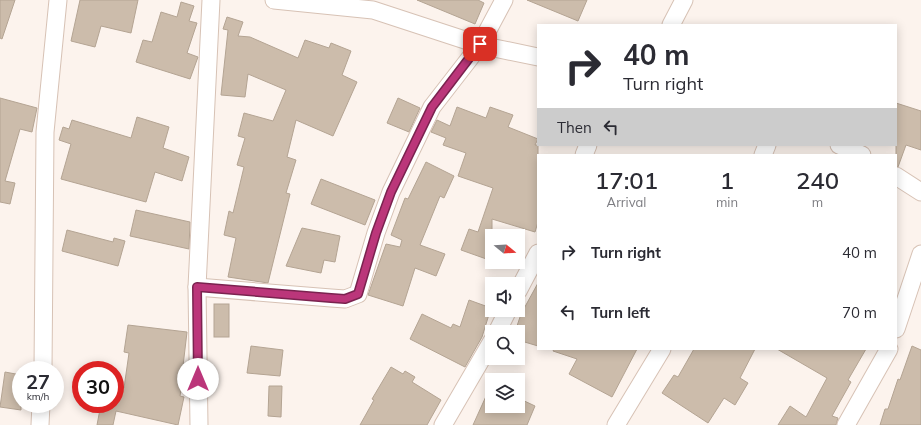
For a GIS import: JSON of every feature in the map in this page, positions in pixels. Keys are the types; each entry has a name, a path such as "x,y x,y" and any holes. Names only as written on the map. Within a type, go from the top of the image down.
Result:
{"street":[{"path":"43,361 45,132 58,0"},
{"path":"199,425 197,287 211,0"},
{"path":"274,0 329,2 373,10 480,44 537,57"},
{"path":"197,287 345,299 358,294 376,233 391,192 432,107 480,44 504,0"},
{"path":"672,24 684,0"},
{"path":"841,146 860,154"},
{"path":"897,177 921,192"},
{"path":"897,326 921,254"},
{"path":"525,278 537,255"},
{"path":"616,425 661,350"},
{"path":"846,425 889,350"},
{"path":"443,425 485,353"},
{"path":"40,425 41,413"}],"building":[{"path":"0,0 15,0 2,39 0,38"},
{"path":"80,0 138,0 131,33 101,26 95,47 71,41"},
{"path":"417,0 478,0 484,3 475,24"},
{"path":"527,0 587,0 578,21"},
{"path":"181,2 194,6 189,21 197,23 187,53 198,57 190,79 136,62 143,40 152,42 161,12 177,17"},
{"path":"227,17 243,22 238,36 250,37 298,58 305,40 329,48 331,43 351,51 342,75 357,82 333,136 296,120 287,157 296,160 286,193 290,194 268,283 228,277 236,238 224,235 229,211 233,213 244,167 237,165 245,138 238,136 244,113 273,121 286,90 248,74 245,97 221,95 228,30 223,29"},
{"path":"0,98 37,108 32,132 20,129 5,181 15,183 10,204 0,202"},
{"path":"398,98 420,108 409,132 387,123"},
{"path":"897,103 921,111 921,150 906,145 898,167 896,154"},
{"path":"457,107 486,118 490,107 513,115 508,127 537,139 535,145 538,146 538,154 537,225 535,232 492,219 492,229 485,229 485,259 461,250 469,229 478,232 493,188 458,176 466,153 443,145 446,138 431,132 437,120 450,126"},
{"path":"137,117 169,127 163,148 189,157 182,181 155,172 146,202 61,179 71,144 59,140 63,127 69,129 72,120 131,138"},
{"path":"426,162 454,176 444,198 440,196 420,245 445,254 436,276 415,268 403,306 368,295 386,244 400,247 402,240 391,235 405,198 408,199"},
{"path":"321,179 375,200 365,225 311,204"},
{"path":"136,210 190,222 189,249 130,236"},
{"path":"302,228 340,236 335,262 324,260 321,273 286,266"},
{"path":"67,230 113,242 114,238 125,241 118,266 62,251"},
{"path":"537,285 537,346 525,342 525,325 517,325 520,317 525,317 525,307"},
{"path":"469,300 485,306 485,317 488,317 482,337 465,367 410,339 422,314 451,328 453,324 460,327"},
{"path":"214,304 229,304 229,337 214,337"},
{"path":"128,325 187,332 183,366 185,366 180,396 184,397 178,425 124,413 124,388 129,353 124,352"},
{"path":"251,346 283,350 280,376 247,373"},
{"path":"912,346 921,350 921,425 880,425 885,409 888,409 898,379 900,380"},
{"path":"636,350 612,397 569,374 577,359 553,351"},
{"path":"693,350 754,350 740,378 748,383 735,405 724,398 708,423 662,393 674,375 678,377"},
{"path":"779,350 865,350 848,380 851,382 832,416 838,418 836,425 778,425 790,406 806,417 827,378"},
{"path":"391,367 403,374 405,371 415,377 412,382 441,400 427,425 360,425 374,400 372,399"},
{"path":"5,372 12,373 12,409 0,407"},
{"path":"269,386 282,386 281,417 268,416"},
{"path":"485,398 485,413 525,413 525,401 535,406 527,425 473,425"},
{"path":"99,413 116,413 113,425 97,425"}],"route":[{"path":"198,379 197,287 345,299 358,294 376,233 391,192 432,107 480,44"}]}
